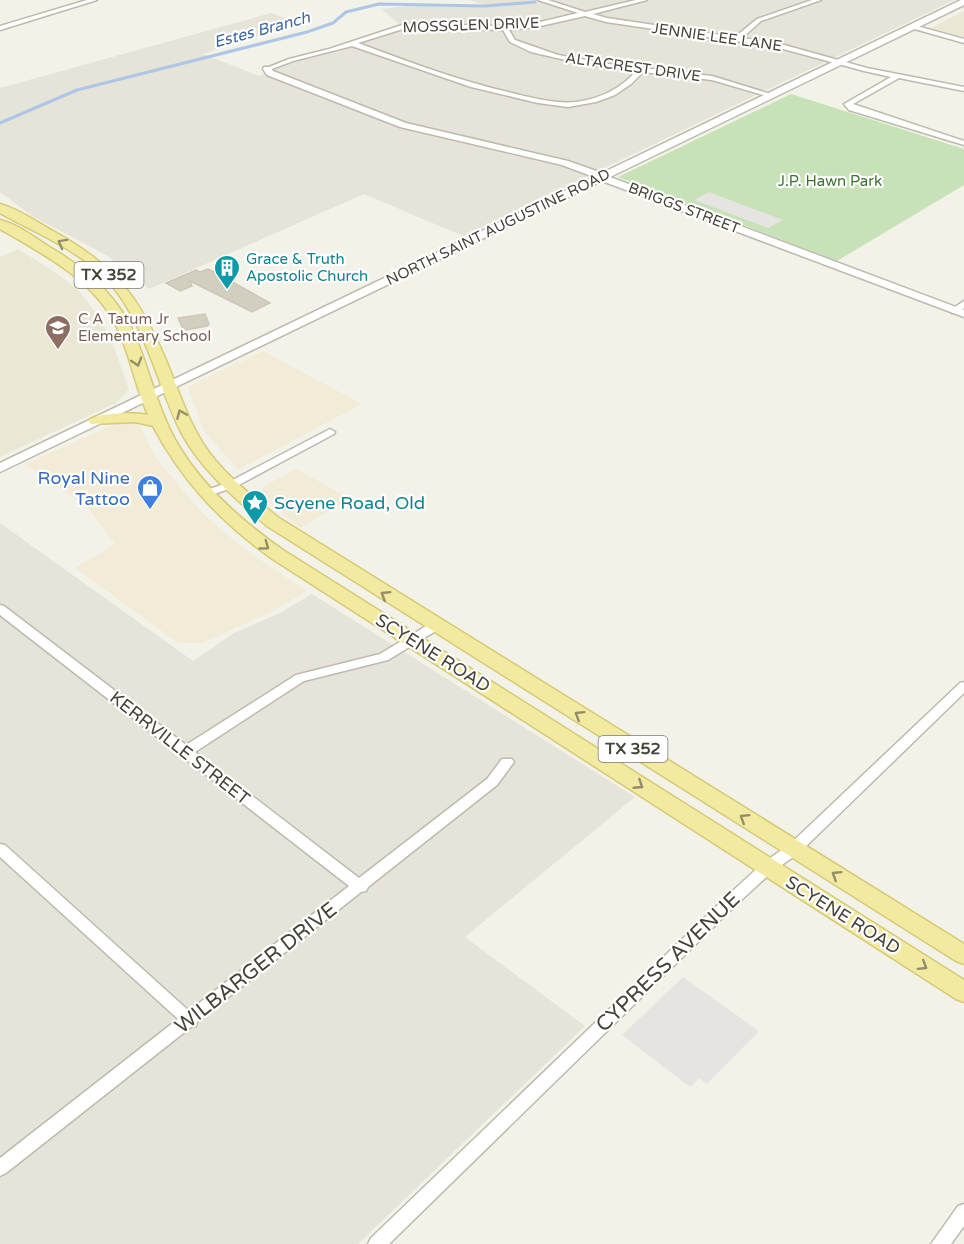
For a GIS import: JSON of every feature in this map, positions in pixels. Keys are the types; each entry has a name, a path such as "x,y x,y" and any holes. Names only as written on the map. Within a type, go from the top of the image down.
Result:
{"main road":[{"name":"SCYENE ROAD","path":"0,208 78,252 113,279 141,317 152,337 169,386 193,439 231,485 273,522 435,626 964,955"},
{"name":"SCYENE ROAD","path":"0,224 71,266 100,293 126,332 158,423 174,454 205,494 264,545 964,992"},
{"path":"96,422 128,417 150,419 158,423"}],"street":[{"path":"0,28 94,0"},
{"name":"JENNIE LEE LANE","path":"541,0 620,23 777,45 896,77 964,89"},
{"name":"MOSSGLEN DRIVE","path":"267,69 381,32 412,25 505,28 548,23 644,0"},
{"path":"738,38 759,20 818,0"},
{"name":"NORTH SAINT AUGUSTINE ROAD","path":"0,468 964,2"},
{"path":"913,27 964,41"},
{"name":"ALTACREST DRIVE","path":"505,28 512,41 569,58 712,78 770,95"},
{"path":"351,43 462,83 556,104 574,105 598,99 629,84 642,69"},
{"name":"BRIGGS STREET","path":"267,69 270,73 396,123 553,159 961,310"},
{"path":"896,77 848,104 852,108 964,143"},
{"path":"205,494 231,485 330,432"},
{"name":"KERRVILLE STREET","path":"0,609 361,887"},
{"path":"185,752 300,678 384,657 435,626"},
{"name":"CYPRESS AVENUE","path":"377,1244 768,867 794,849 964,686"},
{"name":"WILBARGER DRIVE","path":"0,1168 361,887 492,782 507,762"},
{"path":"0,849 190,1020"},
{"path":"940,1244 964,1212"}],"shaded area":[{"path":"469,0 954,0 463,236 364,194 149,289 106,255 32,216 0,192 0,88 271,13 299,23 203,54 259,76 298,60 336,52 403,28 382,9 416,5 492,7"},
{"path":"964,11 964,37 931,28"},
{"path":"709,192 783,220 768,228 694,200"},
{"name":"C A Tatum Jr Elementary School","path":"18,249 61,276 79,291 111,338 129,390 116,403 0,457 0,257"},
{"path":"263,351 362,404 238,470 204,431 188,387"},
{"path":"122,421 140,426 155,457 203,514 243,548 307,591 273,611 203,643 178,643 75,568 115,544 87,507 25,464"},
{"path":"297,468 350,499 300,528 261,495 263,487"},
{"path":"0,523 193,661 234,633 280,613 312,594 635,797 465,937 585,1026 358,1244 0,1244"},
{"path":"683,977 759,1031 707,1084 699,1078 690,1087 622,1035"}],"green space":[{"name":"J.P. Hawn Park","path":"791,94 964,149 964,185 837,261 618,177"}],"building":[{"name":"Grace & Truth Apostolic Church","path":"208,269 270,303 252,312 190,281 192,286 180,291 166,283 196,270 200,272"},
{"path":"205,314 209,324 207,326 186,330 183,329 178,318"}],"waterway":[{"name":"Estes Branch","path":"0,123 77,90 307,32 333,23 346,12 379,4 485,6 535,2"}],"place":[{"name":"Grace & Truth Apostolic Church","path":"227,291"},
{"name":"C A Tatum Jr Elementary School","path":"58,351"},
{"name":"Royal Nine Tattoo","path":"150,511"},
{"name":"Scyene Road, Old","path":"255,526"}]}
